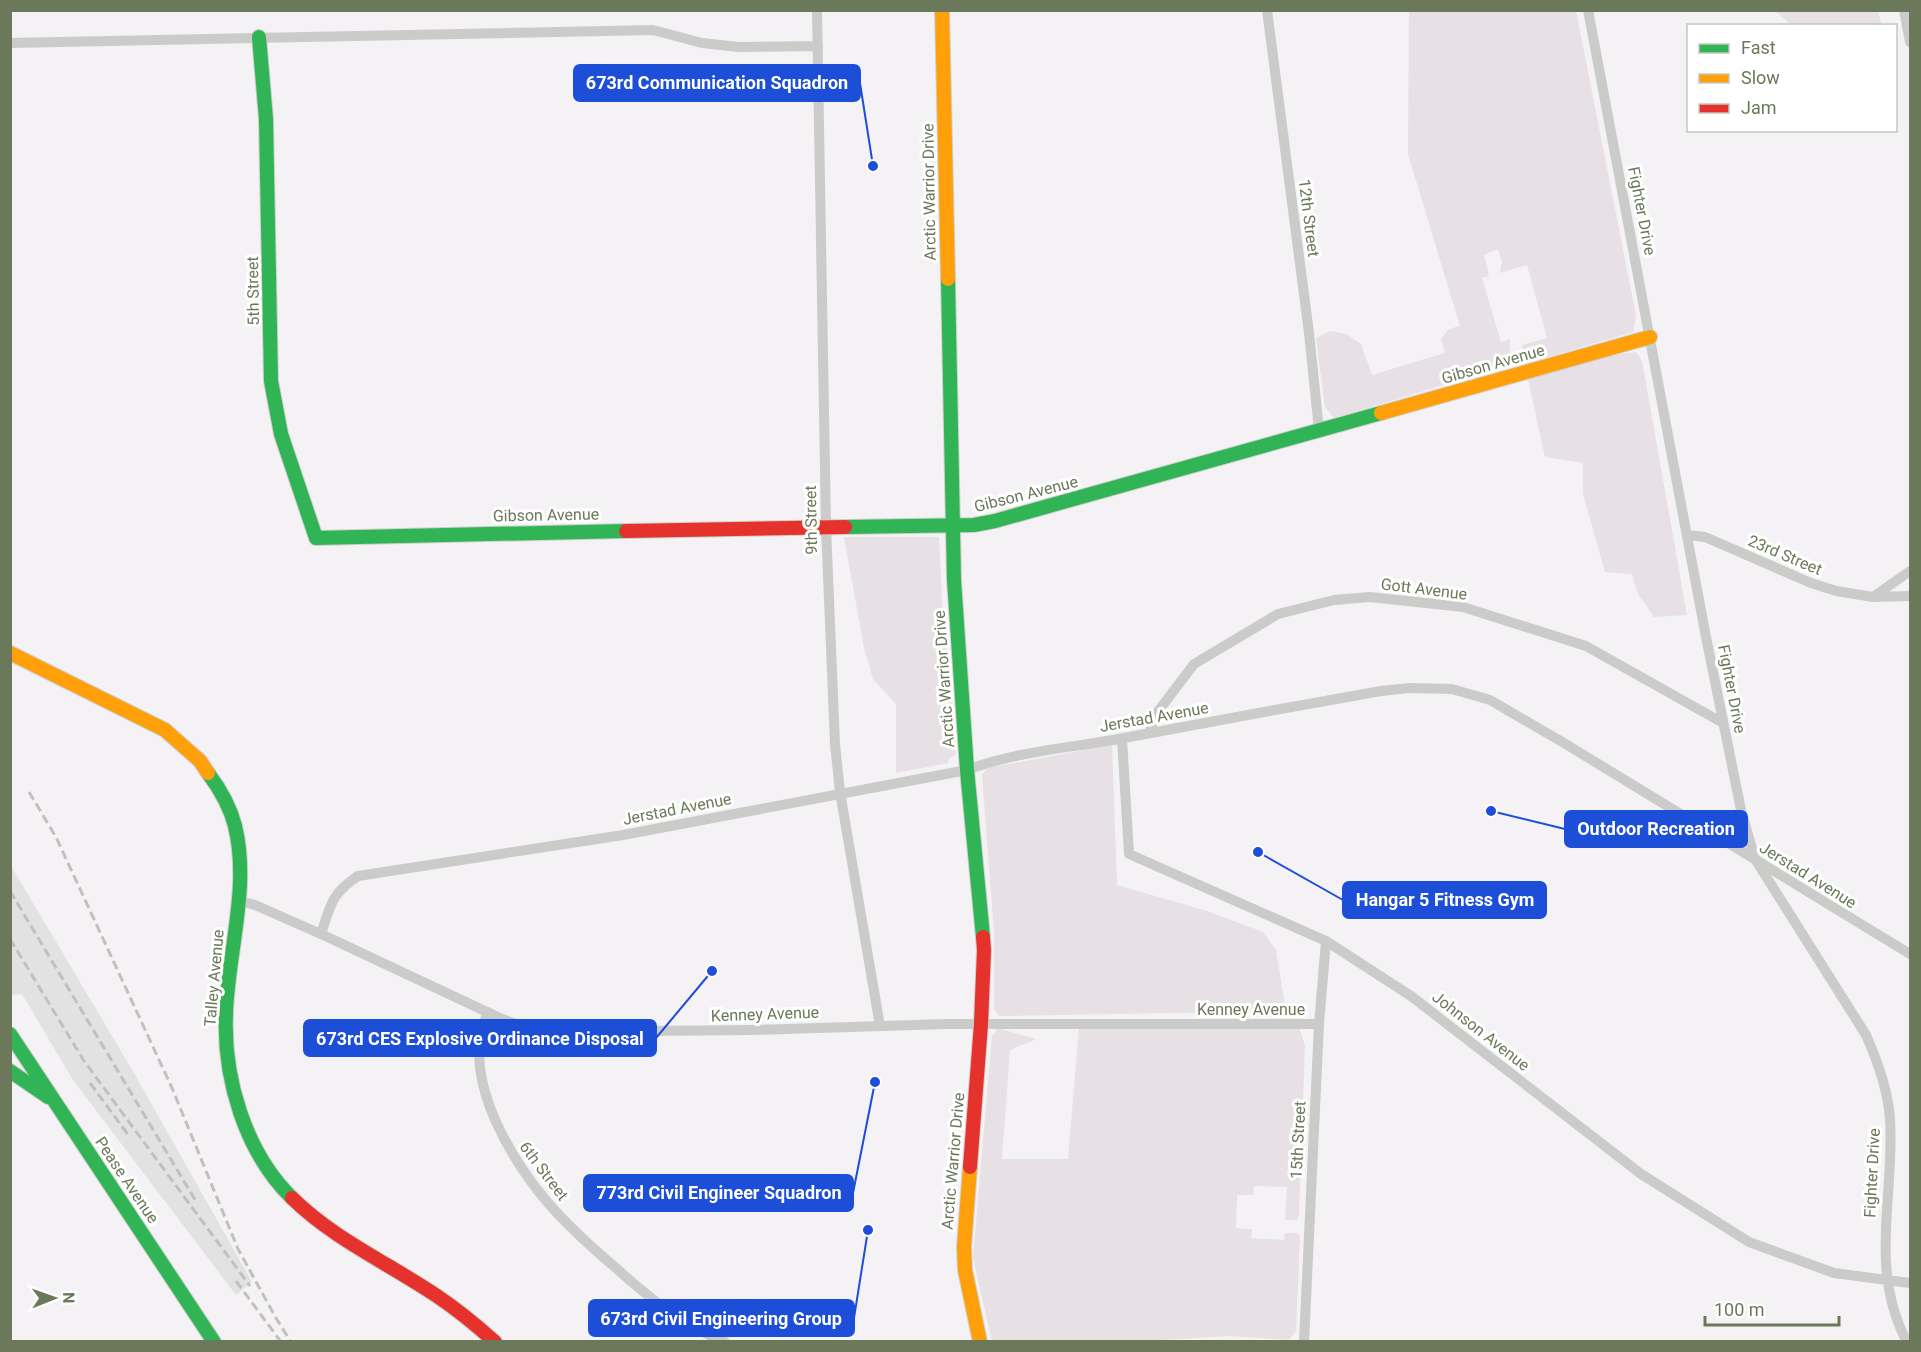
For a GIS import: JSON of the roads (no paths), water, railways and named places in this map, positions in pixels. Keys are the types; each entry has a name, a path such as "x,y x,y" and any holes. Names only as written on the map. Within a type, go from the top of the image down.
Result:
{"street":[{"name":"9th Street","path":"817,10 826,527 833,716 840,792 880,1026"},
{"name":"Arctic Warrior Drive","path":"942,10 954,580 967,770 984,950 981,1024 964,1247 965,1270 981,1341"},
{"name":"12th Street","path":"1267,10 1309,333 1319,430"},
{"name":"Fighter Drive","path":"1588,10 1741,810 1755,859 1866,1035 1876,1059 1890,1118 1890,1153 1884,1231 1888,1279 1893,1303 1907,1341"},
{"path":"1904,10 1911,42"},
{"path":"10,43 653,30 702,43 739,47 818,46"},
{"name":"5th Street","path":"259,37 266,119 271,381 281,434 316,537"},
{"name":"Gibson Avenue","path":"316,537 974,525 1650,338"},
{"name":"23rd Street","path":"1688,535 1705,537 1811,583 1836,591 1874,597 1911,596"},
{"path":"1874,597 1911,571"},
{"name":"Gott Avenue","path":"1149,733 1156,714 1194,664 1278,614 1334,600 1370,597 1463,607 1586,646 1723,723"},
{"name":"Talley Avenue","path":"10,653 165,730 185,745 212,774 231,809 239,846 239,901 227,1002 226,1045 238,1105 261,1158 277,1184 299,1208 326,1228 462,1312 495,1341"},
{"name":"Jerstad Avenue","path":"321,934 332,899 342,887 358,876 623,835 840,792 967,770 987,763 1070,746 1122,739 1381,691 1409,688 1452,689 1490,700 1564,742 1911,954"},
{"name":"Johnson Avenue","path":"1122,739 1129,854 1326,941 1411,996 1641,1174 1749,1242 1834,1273 1911,1283"},
{"name":"Kenney Avenue","path":"239,901 255,904 502,1020 539,1032 750,1030 981,1024 1319,1024"},
{"name":"15th Street","path":"1304,1341 1319,1024 1326,941"},
{"name":"6th Street","path":"488,1012 478,1043 479,1069 492,1112 509,1151 519,1167 547,1203 576,1233 633,1283 675,1317 725,1341"},
{"name":"Pease Avenue","path":"11,1036 214,1341"},
{"path":"10,1071 56,1102"}],"railway":[{"path":"29,792 56,837 172,1088 238,1249 291,1342"},
{"path":"10,891 197,1203"},
{"path":"10,939 84,1061 250,1286"},
{"path":"90,1083 129,1136"},
{"path":"236,1281 281,1342"}],"place":[{"name":"673rd Communication Squadron","path":"873,166"},
{"name":"Outdoor Recreation","path":"1491,811"},
{"name":"Hangar 5 Fitness Gym","path":"1258,852"},
{"name":"673rd CES Explosive Ordinance Disposal","path":"712,971"},
{"name":"773rd Civil Engineer Squadron","path":"875,1082"},
{"name":"673rd Civil Engineering Group","path":"868,1230"}]}
